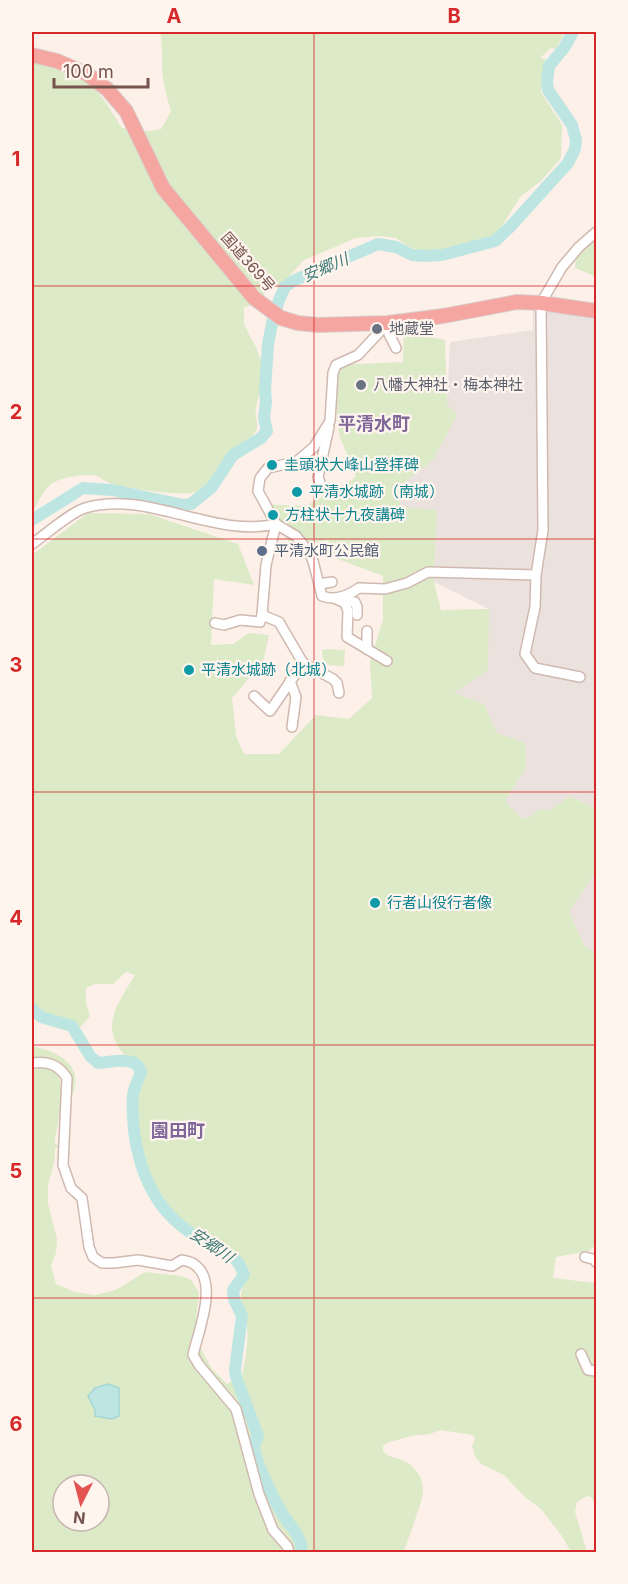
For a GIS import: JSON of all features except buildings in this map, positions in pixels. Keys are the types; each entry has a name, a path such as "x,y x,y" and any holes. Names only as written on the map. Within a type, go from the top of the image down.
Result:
{"highway":[{"name":"国道369号","path":"32,55 57,61 87,74 107,89 126,111 163,188 255,299 281,318 318,325 388,323 443,316 517,302 597,311"}],"street":[{"path":"580,677 535,668 525,654 535,607 536,575 543,530 541,303 562,267 579,247 597,232"},
{"path":"388,323 389,334 396,348"},
{"path":"320,483 318,477 327,440 333,373 336,365 358,355 388,323"},
{"path":"330,421 314,447 296,462 268,468 260,478 258,491 276,524 296,536 309,552 314,561 322,596 355,602 357,615"},
{"path":"32,544 84,508 104,505 159,508 232,525 260,528 276,524"},
{"path":"214,623 224,625 240,620 260,622 266,565 276,524"},
{"path":"340,600 359,588 378,590 399,585 428,572 536,575"},
{"path":"319,584 332,582"},
{"path":"340,600 348,611 347,637 387,661"},
{"path":"262,615 279,622 303,663 333,679 337,683 339,693"},
{"path":"367,631 367,649"},
{"path":"254,696 270,711 303,663"},
{"path":"290,681 296,697 292,727"},
{"path":"32,1063 51,1063 62,1070 67,1078 63,1165 71,1188 82,1198 89,1247 93,1257 102,1263 138,1260 172,1266 182,1260 196,1265 206,1279 207,1294 193,1355 236,1409 259,1494 273,1530 287,1546 289,1552"},
{"path":"585,1257 597,1262"},
{"path":"581,1354 588,1370 597,1371"}],"shaded area":[{"path":"533,310 596,317 596,809 570,796 550,811 540,810 530,817 521,818 504,801 526,767 496,733 484,704 454,693 489,609 434,582 437,511 400,507 398,487 433,460 447,404 450,342 533,330"},
{"path":"596,871 596,954 584,945 569,912"}],"green space":[{"path":"160,32 565,32 556,49 551,48 540,58 548,62 541,92 562,125 561,158 541,181 521,196 492,238 442,250 423,251 409,247 396,238 380,236 356,238 304,260 281,285 271,288 267,286 262,301 243,308 244,324 263,366 263,381 256,411 257,427 254,434 226,456 207,486 190,493 152,491 111,483 97,476 79,476 58,481 49,486 32,513 32,59 59,66 85,79 100,95 122,128 151,131 161,129 171,111 162,67"},
{"path":"596,240 596,283 594,276 575,268 576,258"},
{"path":"404,331 445,340 447,404 457,415 433,460 398,487 400,507 437,510 434,582 441,610 489,609 488,670 454,693 484,704 497,733 525,743 526,767 505,801 521,818 530,817 540,809 550,810 570,796 596,809 596,871 569,912 584,945 596,954 596,1244 589,1251 556,1257 553,1278 596,1283 596,1505 590,1496 585,1497 577,1502 575,1512 587,1552 571,1552 541,1509 525,1497 504,1475 481,1464 472,1446 475,1439 473,1435 440,1430 430,1434 411,1436 383,1446 385,1454 408,1463 415,1469 422,1482 423,1495 403,1552 32,1552 32,1070 46,1068 55,1071 60,1079 62,1091 55,1138 55,1144 58,1145 61,1141 61,1148 55,1148 55,1159 48,1185 48,1204 57,1239 56,1253 51,1266 56,1284 75,1292 95,1295 116,1290 145,1272 181,1276 191,1280 199,1293 196,1319 201,1349 212,1369 227,1384 242,1377 247,1326 241,1299 246,1275 243,1263 234,1254 195,1231 174,1212 154,1186 141,1155 137,1124 140,1071 118,1046 113,1035 112,1024 119,1002 135,975 126,972 113,984 95,984 86,988 86,1003 90,1016 79,1029 57,1016 32,1013 32,555 88,513 149,514 238,544 254,585 214,579 211,645 233,644 249,633 269,635 263,662 232,698 236,736 244,754 279,754 316,715 349,719 372,698 370,661 383,620 383,576 335,558 328,540 293,547 260,504 306,506 356,477 339,435 333,373 336,365 403,362"},
{"path":"322,650 345,650 344,666 328,665 323,661"},
{"path":"32,1046 66,1061 75,1074 73,1094 72,1079 66,1068 50,1061 32,1059"}],"water":[{"path":"108,1384 119,1388 119,1416 112,1419 95,1416 95,1410 88,1396 95,1388"}],"waterway":[{"name":"安郷川","path":"32,520 83,488 112,490 184,505 191,504 212,487 233,455 261,438 267,431 264,418 268,344 279,300 285,287 293,281 378,244 396,247 412,255 425,256 442,255 495,241 568,163 575,149 576,140 572,125 548,90 547,82 549,66 564,48 573,32"},
{"name":"安郷川","path":"32,1009 41,1017 72,1026 90,1056 98,1063 129,1061 138,1067 141,1072 134,1090 132,1110 136,1145 149,1185 173,1219 200,1240 231,1256 241,1268 244,1275 233,1290 234,1299 242,1316 236,1377 258,1436 254,1445 261,1470 279,1509 298,1537 301,1552"}],"place":[{"name":"地蔵堂","path":"377,329"},
{"name":"八幡大神社・梅本神社","path":"361,385"},
{"name":"圭頭状大峰山登拝碑","path":"272,465"},
{"name":"平清水城跡（南城）","path":"297,492"},
{"name":"方柱状十九夜講碑","path":"273,515"},
{"name":"平清水町公民館","path":"262,551"},
{"name":"平清水城跡（北城）","path":"189,670"},
{"name":"行者山役行者像","path":"375,903"}],"district":[{"name":"平清水町","path":"374,424"},
{"name":"園田町","path":"178,1131"}]}
